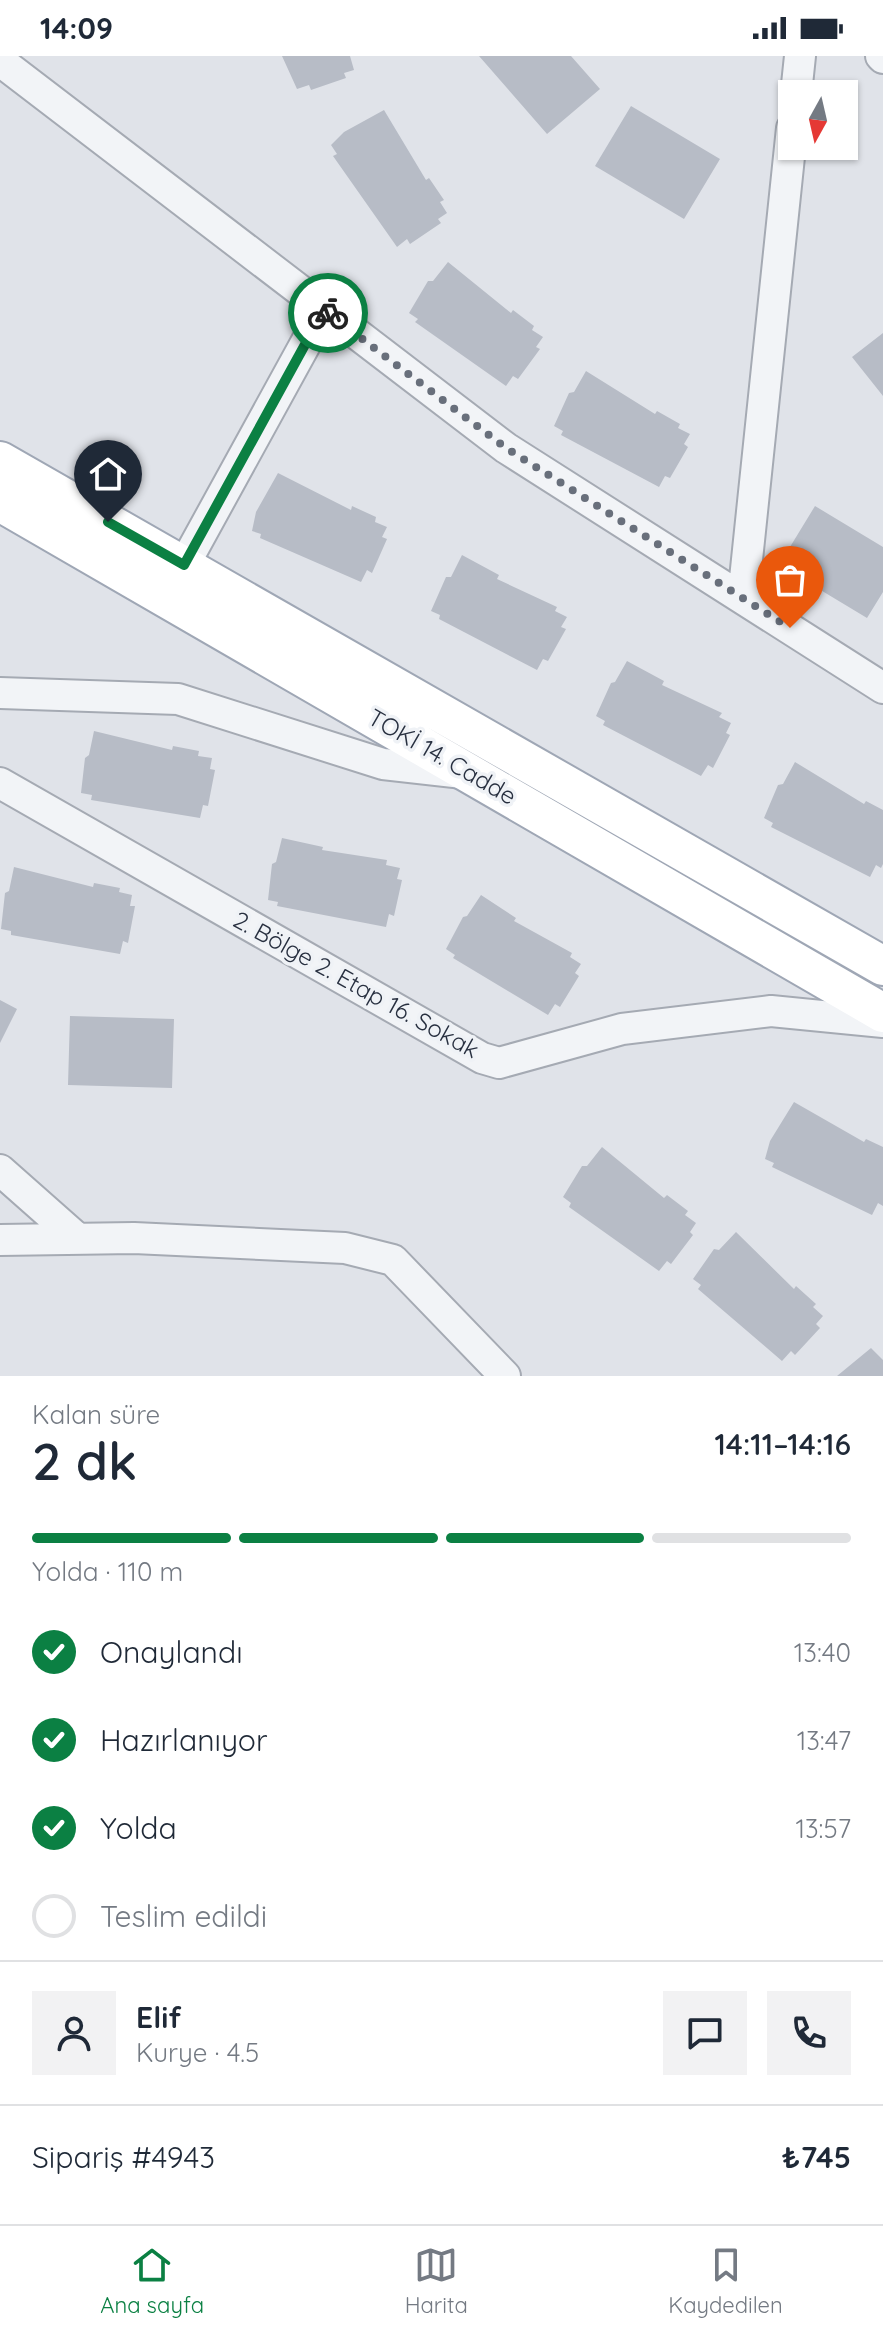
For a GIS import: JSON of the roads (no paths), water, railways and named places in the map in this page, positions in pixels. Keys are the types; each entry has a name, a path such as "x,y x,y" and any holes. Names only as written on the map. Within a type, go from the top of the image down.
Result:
{"main road":[{"name":"TOKİ 14. Cadde","path":"0,461 883,966"},
{"name":"TOKİ 14. Cadde","path":"0,502 883,1013"}],"street":[{"path":"797,80 800,56"},
{"path":"4,64 506,448 883,688"},
{"path":"743,598 789,160"},
{"path":"184,565 324,310"},
{"path":"0,693 178,699 383,764 473,775"},
{"name":"2. Bölge 2. Etap 16. Sokak","path":"0,783 482,1058 499,1063 622,1029 771,1011 883,1022"},
{"path":"0,1170 78,1239"},
{"path":"0,1240 78,1239 345,1248 393,1260 505,1376"}]}
